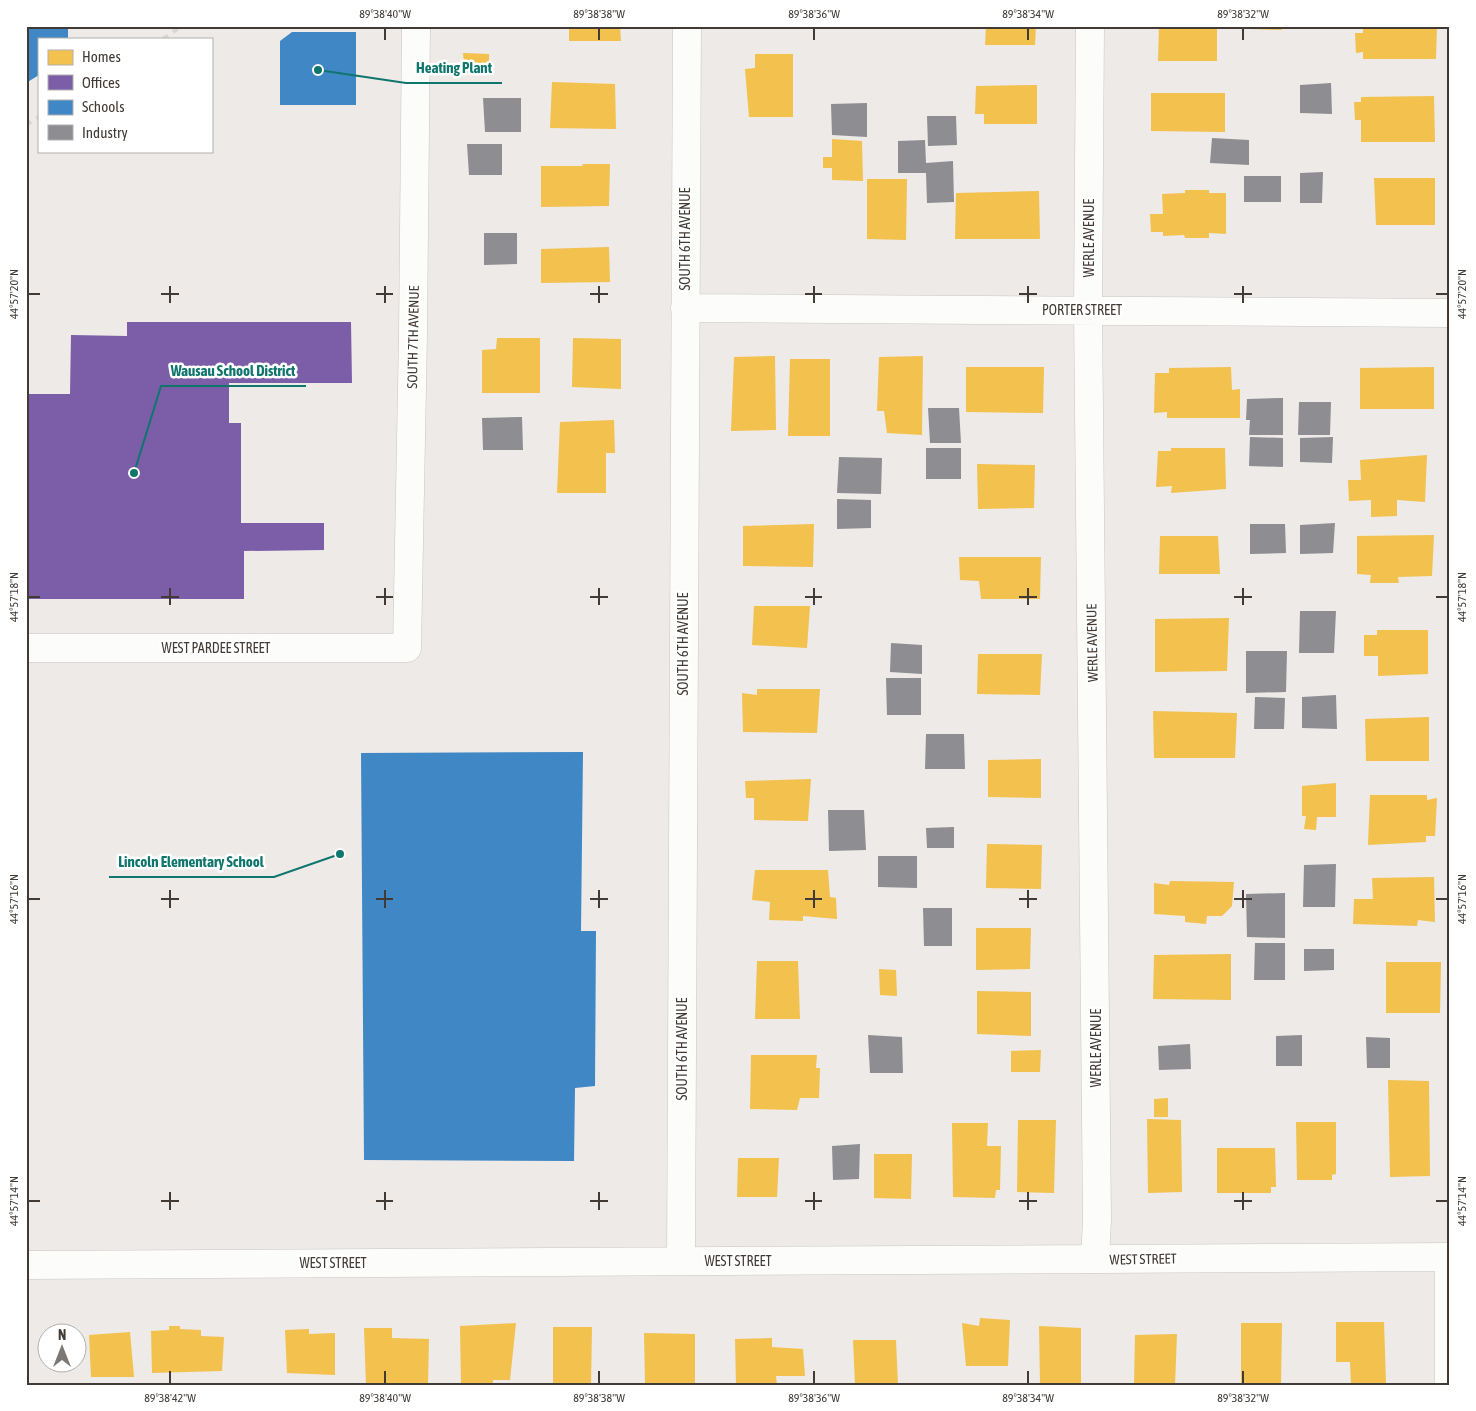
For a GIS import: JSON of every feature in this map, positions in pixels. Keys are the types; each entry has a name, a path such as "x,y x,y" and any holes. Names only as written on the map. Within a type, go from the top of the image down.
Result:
{"street":[{"name":"SOUTH 7TH AVENUE","path":"407,648 413,344 416,26"},
{"name":"SOUTH 6TH AVENUE","path":"680,1261 687,26"},
{"name":"WERLE AVENUE","path":"1090,26 1088,310 1096,1071 1097,1220 1095,1259"},
{"name":"PORTER STREET","path":"685,308 1450,313"},
{"name":"WEST PARDEE STREET","path":"26,648 407,648"},
{"name":"WEST STREET","path":"26,1265 1449,1257"},
{"path":"1449,1257 1449,1385"}],"building: Homes":[{"path":"569,26 620,26 621,41 569,41"},
{"path":"751,26 822,26 822,28 751,29"},
{"path":"986,26 1036,26 1035,45 985,45"},
{"path":"1159,26 1217,26 1217,61 1158,61"},
{"path":"1249,26 1281,26 1282,30 1249,29"},
{"path":"1363,26 1437,26 1436,59 1363,59 1363,52 1356,53 1355,33 1363,33"},
{"path":"463,53 489,54 489,73 465,73"},
{"path":"755,54 793,54 793,117 749,117 745,69 755,68"},
{"path":"552,82 615,84 616,129 550,128"},
{"path":"1037,85 1037,124 984,124 984,114 975,114 976,86"},
{"path":"1151,93 1225,93 1225,132 1151,131"},
{"path":"1434,96 1435,142 1361,142 1361,120 1355,120 1354,102 1361,102 1361,97"},
{"path":"832,139 862,141 863,181 832,180 832,168 823,168 823,157 832,157"},
{"path":"583,164 610,164 609,206 541,207 541,166 582,166"},
{"path":"1374,178 1435,178 1435,225 1376,225"},
{"path":"867,179 907,179 906,240 867,239"},
{"path":"1185,190 1209,190 1209,193 1226,193 1226,234 1209,233 1209,238 1185,238 1184,235 1163,236 1163,232 1151,232 1150,214 1163,214 1162,194 1185,193"},
{"path":"1039,191 1040,239 955,239 956,193"},
{"path":"609,247 610,282 541,283 541,249"},
{"path":"497,338 540,338 540,393 482,393 482,350 496,349"},
{"path":"573,338 621,339 621,389 572,387"},
{"path":"775,356 776,430 731,431 734,357"},
{"path":"923,356 922,435 887,433 884,411 877,411 879,357"},
{"path":"790,359 830,359 830,436 788,436"},
{"path":"966,367 1044,367 1043,413 966,412"},
{"path":"1231,367 1232,390 1240,389 1240,418 1167,418 1167,412 1154,413 1155,373 1169,373 1169,368"},
{"path":"1434,367 1434,409 1360,409 1360,368"},
{"path":"614,420 615,453 606,453 606,493 557,493 560,422"},
{"path":"1171,448 1225,448 1226,489 1171,493 1172,486 1156,487 1158,451 1171,451"},
{"path":"1427,455 1425,502 1397,500 1397,516 1371,517 1371,500 1349,501 1348,480 1361,480 1360,460"},
{"path":"977,464 1035,465 1034,508 978,509"},
{"path":"814,524 813,567 743,566 743,526"},
{"path":"1434,535 1432,576 1398,577 1399,583 1370,583 1371,575 1357,574 1357,536"},
{"path":"1160,536 1218,536 1220,574 1159,574"},
{"path":"959,557 1041,557 1040,599 981,599 979,581 960,580"},
{"path":"754,606 810,606 807,648 752,645"},
{"path":"1229,618 1227,671 1155,672 1155,619"},
{"path":"1377,630 1428,630 1428,674 1378,676 1378,656 1364,656 1364,635 1377,635"},
{"path":"978,654 1042,654 1040,695 977,694"},
{"path":"757,689 820,689 817,733 743,732 742,693 757,695"},
{"path":"1153,711 1237,713 1235,758 1154,758"},
{"path":"1429,717 1429,761 1366,761 1365,719"},
{"path":"1041,759 1041,798 988,797 988,760"},
{"path":"811,779 808,821 754,820 754,798 746,798 745,781"},
{"path":"1336,783 1336,817 1317,817 1316,830 1304,829 1306,816 1302,816 1302,786"},
{"path":"1370,795 1427,795 1427,800 1437,798 1435,836 1426,836 1426,842 1368,845"},
{"path":"987,844 1042,845 1041,889 986,888"},
{"path":"755,870 828,870 830,897 836,898 837,919 803,916 803,921 769,920 770,902 752,900"},
{"path":"1434,877 1435,922 1418,920 1417,926 1353,924 1354,899 1373,899 1372,878"},
{"path":"1170,881 1234,882 1232,906 1222,916 1207,916 1206,924 1185,922 1185,916 1154,914 1154,883 1169,885"},
{"path":"976,928 1031,928 1030,969 976,970"},
{"path":"1231,954 1231,1000 1153,999 1154,955"},
{"path":"757,961 798,961 800,1019 755,1019"},
{"path":"1386,962 1441,962 1440,1013 1386,1013"},
{"path":"879,969 896,970 897,996 880,995"},
{"path":"977,991 1031,992 1031,1036 977,1034"},
{"path":"1041,1050 1040,1072 1011,1072 1011,1051"},
{"path":"751,1055 817,1055 816,1068 820,1068 819,1098 800,1098 797,1110 750,1109"},
{"path":"1388,1080 1429,1081 1430,1176 1390,1177"},
{"path":"1168,1098 1168,1117 1154,1117 1154,1099"},
{"path":"1147,1119 1181,1120 1182,1192 1148,1193"},
{"path":"1018,1120 1056,1120 1054,1193 1017,1192"},
{"path":"1296,1122 1336,1122 1336,1174 1332,1175 1332,1180 1297,1180"},
{"path":"952,1123 988,1123 987,1146 1001,1146 1000,1190 996,1190 995,1198 953,1197"},
{"path":"1217,1148 1275,1148 1276,1187 1271,1187 1271,1193 1217,1193"},
{"path":"874,1154 912,1154 911,1199 874,1198"},
{"path":"738,1158 779,1158 777,1197 737,1197"},
{"path":"980,1318 1010,1320 1008,1366 966,1366 962,1323 979,1326"},
{"path":"1336,1322 1384,1322 1386,1383 1351,1385 1350,1362 1336,1362"},
{"path":"516,1323 510,1380 493,1380 493,1385 461,1385 460,1326"},
{"path":"1241,1323 1282,1323 1281,1385 1241,1385"},
{"path":"169,1326 180,1326 180,1329 201,1330 201,1336 224,1337 222,1371 152,1373 151,1331 169,1330"},
{"path":"1039,1326 1081,1328 1081,1383 1040,1383"},
{"path":"553,1327 592,1327 591,1385 553,1385"},
{"path":"364,1328 392,1328 392,1338 429,1339 428,1385 366,1385"},
{"path":"309,1329 309,1334 335,1333 335,1375 287,1373 285,1330"},
{"path":"130,1332 134,1377 91,1377 89,1335"},
{"path":"644,1333 695,1334 695,1385 645,1385"},
{"path":"1177,1334 1175,1385 1134,1385 1135,1335"},
{"path":"772,1338 772,1347 803,1349 805,1376 776,1376 777,1385 736,1385 735,1339"},
{"path":"853,1340 896,1340 898,1385 855,1385"}],"building: Offices":[{"path":"127,322 351,322 352,383 229,383 229,423 241,423 241,523 324,523 324,550 244,551 244,599 26,599 26,394 70,394 71,335 127,336"}],"building: Schools":[{"path":"26,26 68,26 68,38 38,38 38,76 26,83"},
{"path":"292,32 356,32 356,105 280,105 280,41"},
{"path":"583,752 581,931 596,931 595,1086 575,1088 574,1161 364,1160 361,753"}],"building: Industry":[{"path":"1331,83 1332,114 1300,113 1300,85"},
{"path":"483,98 521,98 521,132 485,132"},
{"path":"867,103 867,137 832,135 831,104"},
{"path":"927,116 956,116 957,145 928,146"},
{"path":"1212,138 1249,140 1249,165 1210,163"},
{"path":"925,140 926,163 953,161 954,202 927,203 926,173 898,173 898,141"},
{"path":"467,144 502,144 502,175 469,175"},
{"path":"1323,172 1322,203 1300,203 1300,173"},
{"path":"1244,176 1281,176 1281,202 1244,202"},
{"path":"484,233 517,233 517,264 484,265"},
{"path":"1283,398 1283,435 1249,435 1250,420 1246,420 1247,399"},
{"path":"1299,402 1331,402 1330,435 1298,435"},
{"path":"928,408 959,408 961,443 930,443"},
{"path":"522,417 523,450 483,450 482,418"},
{"path":"1250,437 1283,438 1283,467 1249,466"},
{"path":"1333,437 1332,463 1300,462 1300,438"},
{"path":"926,448 961,448 961,479 926,479"},
{"path":"839,457 882,458 881,494 837,493"},
{"path":"837,499 871,500 871,528 837,529"},
{"path":"1335,523 1333,553 1300,554 1300,525"},
{"path":"1250,524 1285,524 1286,553 1250,554"},
{"path":"1300,611 1336,611 1334,653 1299,653"},
{"path":"891,643 922,645 922,674 890,672"},
{"path":"1246,651 1287,651 1286,692 1246,693"},
{"path":"886,678 921,678 921,715 887,715"},
{"path":"1336,695 1337,729 1302,728 1302,697"},
{"path":"1255,697 1285,698 1284,729 1254,729"},
{"path":"926,734 964,734 965,769 925,769"},
{"path":"828,810 864,810 866,850 829,851"},
{"path":"954,827 954,848 927,848 926,828"},
{"path":"878,856 917,856 917,888 878,887"},
{"path":"1336,864 1335,907 1303,907 1304,865"},
{"path":"1285,893 1285,938 1247,937 1246,894"},
{"path":"923,908 952,908 952,946 924,946"},
{"path":"1255,943 1285,943 1285,980 1254,980"},
{"path":"1304,949 1334,949 1334,970 1304,971"},
{"path":"868,1035 902,1037 903,1073 870,1073"},
{"path":"1302,1035 1302,1066 1276,1066 1276,1036"},
{"path":"1366,1037 1390,1038 1390,1068 1367,1068"},
{"path":"1190,1044 1191,1069 1159,1070 1158,1046"},
{"path":"860,1144 859,1179 833,1180 832,1146"}],"railway":[{"path":"164,38 182,26"},
{"path":"26,125 38,118"}],"place":[{"name":"Heating Plant","path":"318,70"},
{"name":"Wausau School District","path":"134,473"},
{"name":"Lincoln Elementary School","path":"340,854"}]}
